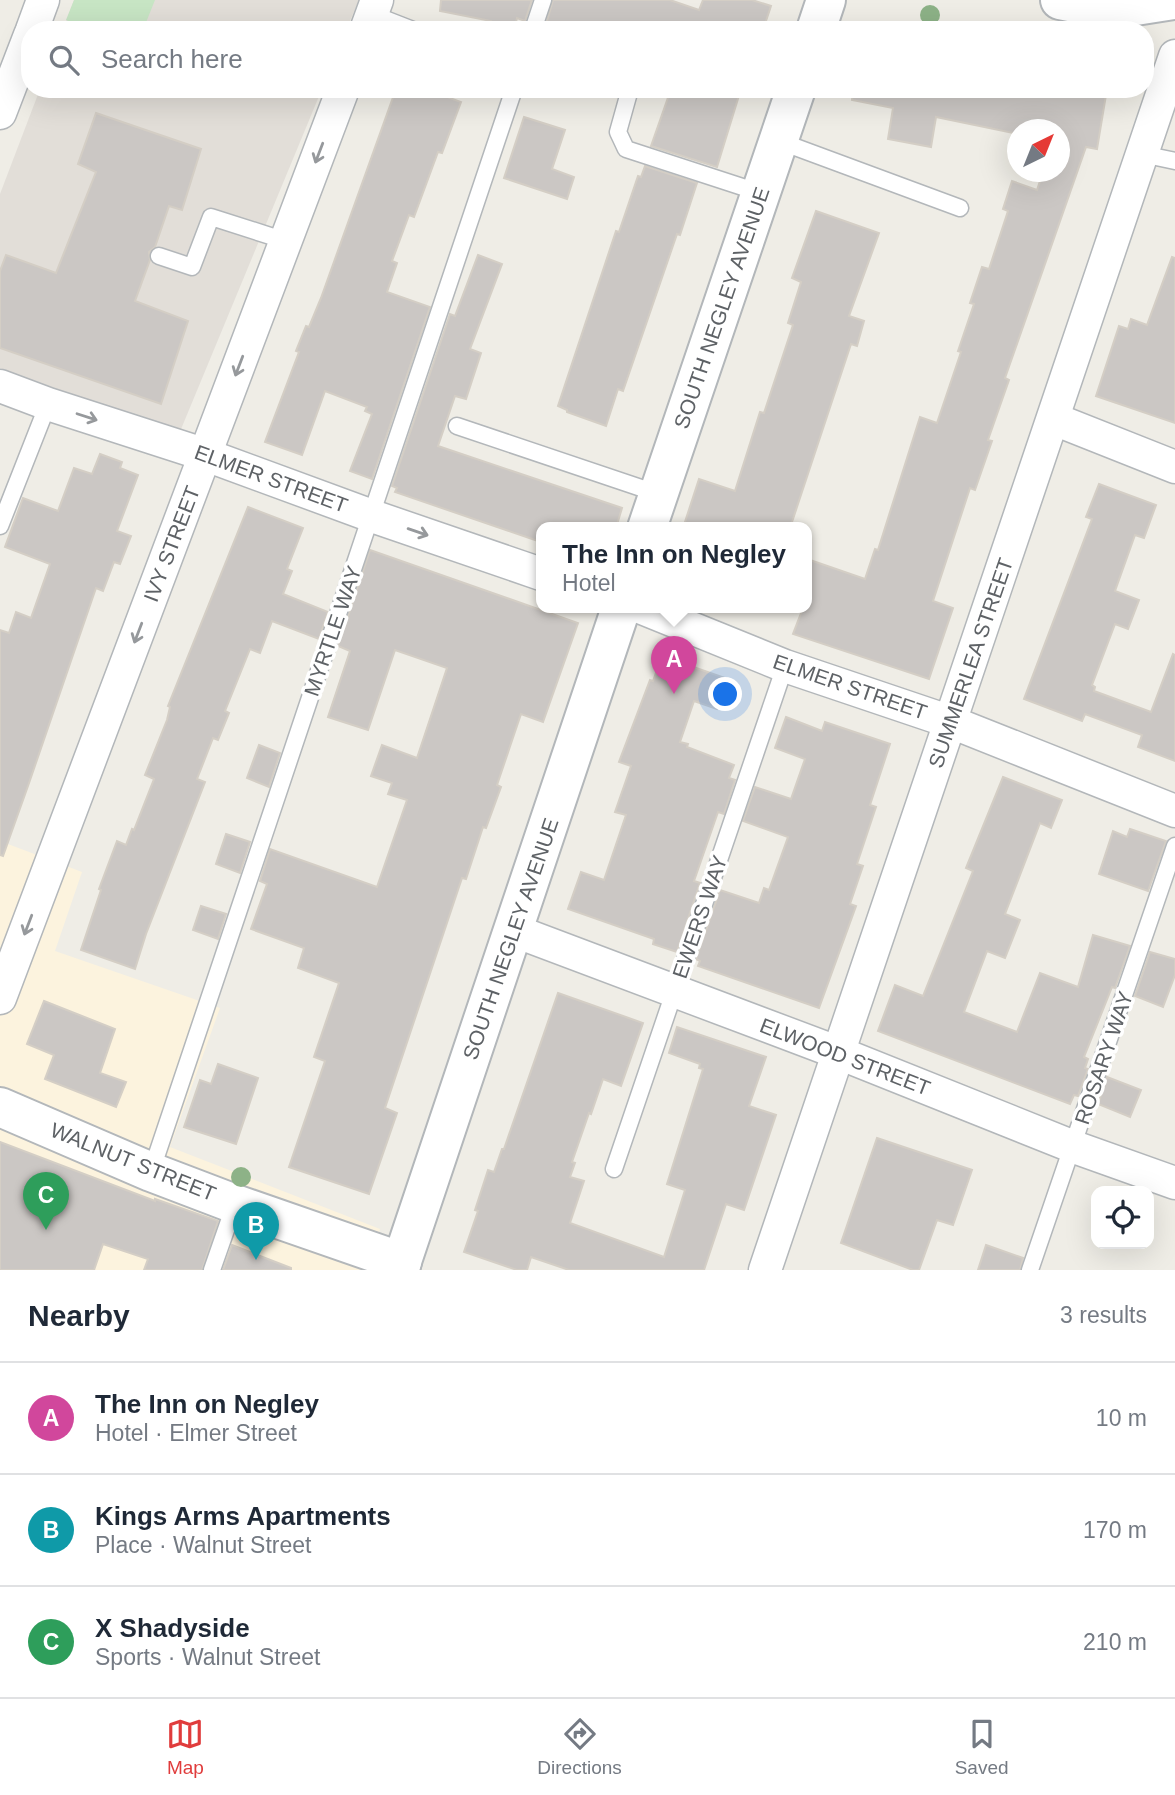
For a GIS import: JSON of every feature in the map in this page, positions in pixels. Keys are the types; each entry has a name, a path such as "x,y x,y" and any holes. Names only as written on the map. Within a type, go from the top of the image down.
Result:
{"street":[{"path":"35,21 43,0"},
{"path":"819,21 826,0"},
{"path":"1060,0 1110,10 1174,0"},
{"path":"0,113 8,69 21,48"},
{"name":"SUMMERLEA STREET","path":"765,1270 1175,56"},
{"name":"IVY STREET","path":"0,998 341,98"},
{"name":"SOUTH NEGLEY AVENUE","path":"653,511 793,98"},
{"name":"ELMER STREET","path":"0,386 536,571"},
{"path":"1054,419 1175,467"},
{"name":"SOUTH NEGLEY AVENUE","path":"409,1267 619,613"},
{"name":"ELMER STREET","path":"654,613 785,666 951,722 1175,811"},
{"name":"ELWOOD STREET","path":"515,931 839,1053 1074,1147 1175,1183"},
{"name":"WALNUT STREET","path":"0,1107 151,1172 409,1267"}],"lane":[{"path":"536,21 542,0"},
{"name":"MYRTLE WAY","path":"151,1172 510,98"},
{"path":"627,98 618,132 626,149 761,193"},
{"path":"779,141 960,208"},
{"path":"1142,155 1175,161"},
{"path":"159,256 192,267 211,217 286,241"},
{"path":"0,526 48,404"},
{"path":"457,426 653,511"},
{"name":"EWERS WAY","path":"614,1168 785,666"},
{"name":"ROSARY WAY","path":"1030,1270 1175,846"},
{"path":"212,1270 235,1204"}],"shaded area":[{"path":"74,0 359,0 350,21 66,21"},
{"path":"37,98 318,98 179,434 0,368 0,194"},
{"path":"0,841 82,872 55,951 220,1008 170,1147 380,1229 368,1270 0,1270"}],"green space":[{"path":"74,0 155,0 147,21 66,20"}],"building":[{"path":"441,0 532,0 525,21 517,18 516,21 491,21 440,11"},
{"path":"553,0 670,0 699,10 703,0 752,0 771,6 766,21 547,21"},
{"path":"393,98 450,98 461,102 442,153 438,152 414,217 409,215 392,261 397,263 387,292 430,307 372,479 350,471 372,414 365,411 367,407 325,391 302,455 265,442 299,352 296,351 321,298"},
{"path":"668,98 738,98 717,167 651,146"},
{"path":"852,98 1106,98 1097,149 1086,147 1005,378 1009,380 988,440 992,441 975,490 970,488 933,601 953,608 929,679 793,634 801,613 812,613 812,561 865,579 875,549 878,550 920,417 937,423 961,352 958,351 974,304 970,303 982,267 989,269 1008,211 1003,209 1012,182 1037,190 1040,182 1070,182 1070,119 1007,119 1007,132 936,117 931,147 888,139 893,108"},
{"path":"96,113 201,149 182,210 169,206 155,247 149,252 150,260 135,301 188,321 161,404 0,348 0,271 6,255 56,273 96,172 78,164"},
{"path":"524,117 565,130 552,169 574,177 567,199 504,178"},
{"path":"645,166 697,183 623,391 618,389 606,426 558,406 616,231 619,232 638,176 641,177"},
{"path":"816,211 879,233 849,316 864,321 857,346 851,344 792,522 685,522 699,479 735,491 760,412 764,413 793,325 788,323 801,282 792,278"},
{"path":"478,255 502,264 470,349 481,353 466,399 455,396 438,446 622,508 618,522 536,522 536,540 395,492 397,488 392,486 450,314 455,316"},
{"path":"1172,257 1175,258 1175,423 1096,396 1119,326 1128,329 1131,319 1147,325"},
{"path":"100,454 122,462 120,468 138,475 117,531 131,536 120,564 114,562 103,591 96,588 3,856 0,855 0,630 9,633 16,612 31,618 50,564 5,547 23,498 58,511 74,468 92,474"},
{"path":"1099,484 1156,505 1144,538 1135,535 1115,591 1139,600 1128,629 1115,624 1092,685 1095,687 1094,691 1151,712 1173,654 1175,655 1175,761 1138,747 1142,735 1085,714 1082,721 1024,699 1092,519 1086,517"},
{"path":"248,507 303,528 287,569 292,571 283,594 328,612 319,639 272,621 260,653 250,649 225,711 229,713 218,740 213,738 197,779 205,782 135,969 81,950 117,841 126,845 154,779 145,775 167,720 168,706"},
{"path":"370,550 536,608 536,613 550,613 578,623 543,722 521,714 497,785 501,787 486,828 483,827 466,879 462,878 385,1108 397,1113 369,1194 289,1167 325,1061 314,1057 339,983 298,968 304,948 251,929 267,884 260,881 270,849 377,887 407,800 388,794 392,783 371,776 382,745 417,758 447,668 395,650 368,730 328,717 350,651 338,646"},
{"path":"662,656 728,679 717,709 694,701 680,742 734,765 729,778 735,780 724,814 718,812 694,881 700,883 677,952 653,944 654,939 568,909 581,872 604,880 626,815 615,812 631,766 619,762"},
{"path":"786,717 822,731 825,722 890,744 870,805 876,807 857,864 863,866 850,904 856,906 819,1008 698,966 700,961 696,959 720,890 759,903 764,888 769,890 788,837 743,821 755,787 791,799 805,759 775,748"},
{"path":"259,745 280,753 269,787 247,778"},
{"path":"1003,777 1062,800 1051,828 1040,823 1005,914 1020,920 1005,958 987,951 964,1012 1017,1032 1040,973 1078,987 1093,935 1130,946 1115,988 1112,987 1084,1057 1088,1059 1085,1068 1088,1069 1078,1096 1074,1095 1070,1104 878,1031 895,985 923,996 973,871 966,868"},
{"path":"1130,829 1166,841 1148,891 1099,874 1113,831 1127,837"},
{"path":"226,834 250,842 240,873 216,864"},
{"path":"201,906 226,914 218,939 193,930"},
{"path":"1150,952 1175,959 1175,975 1163,1007 1135,996"},
{"path":"558,993 643,1023 621,1086 603,1079 591,1114 589,1113 572,1162 575,1163 570,1177 584,1181 570,1223 664,1257 685,1190 667,1184 703,1069 699,1068 700,1064 669,1053 677,1027 766,1057 749,1106 776,1115 744,1210 726,1204 704,1270 569,1270 531,1257 527,1270 517,1270 464,1252 488,1170 494,1172 504,1149"},
{"path":"44,1001 115,1029 100,1073 126,1082 116,1107 45,1079 54,1055 27,1044"},
{"path":"218,1064 258,1078 236,1144 184,1127 200,1080 211,1084"},
{"path":"1107,1077 1141,1090 1130,1117 1098,1104"},
{"path":"877,1138 972,1170 953,1225 937,1220 919,1270 841,1243"},
{"path":"0,1142 155,1201 218,1221 202,1270 144,1270 148,1259 103,1244 94,1270 0,1270"},
{"path":"232,1245 291,1268 291,1270 223,1270"},
{"path":"986,1245 1023,1258 1020,1270 978,1270"}],"place":[{"name":"The Inn on Negley","path":"674,694"},
{"name":"X Shadyside","path":"46,1230"},
{"name":"Kings Arms Apartments","path":"256,1260"}]}
